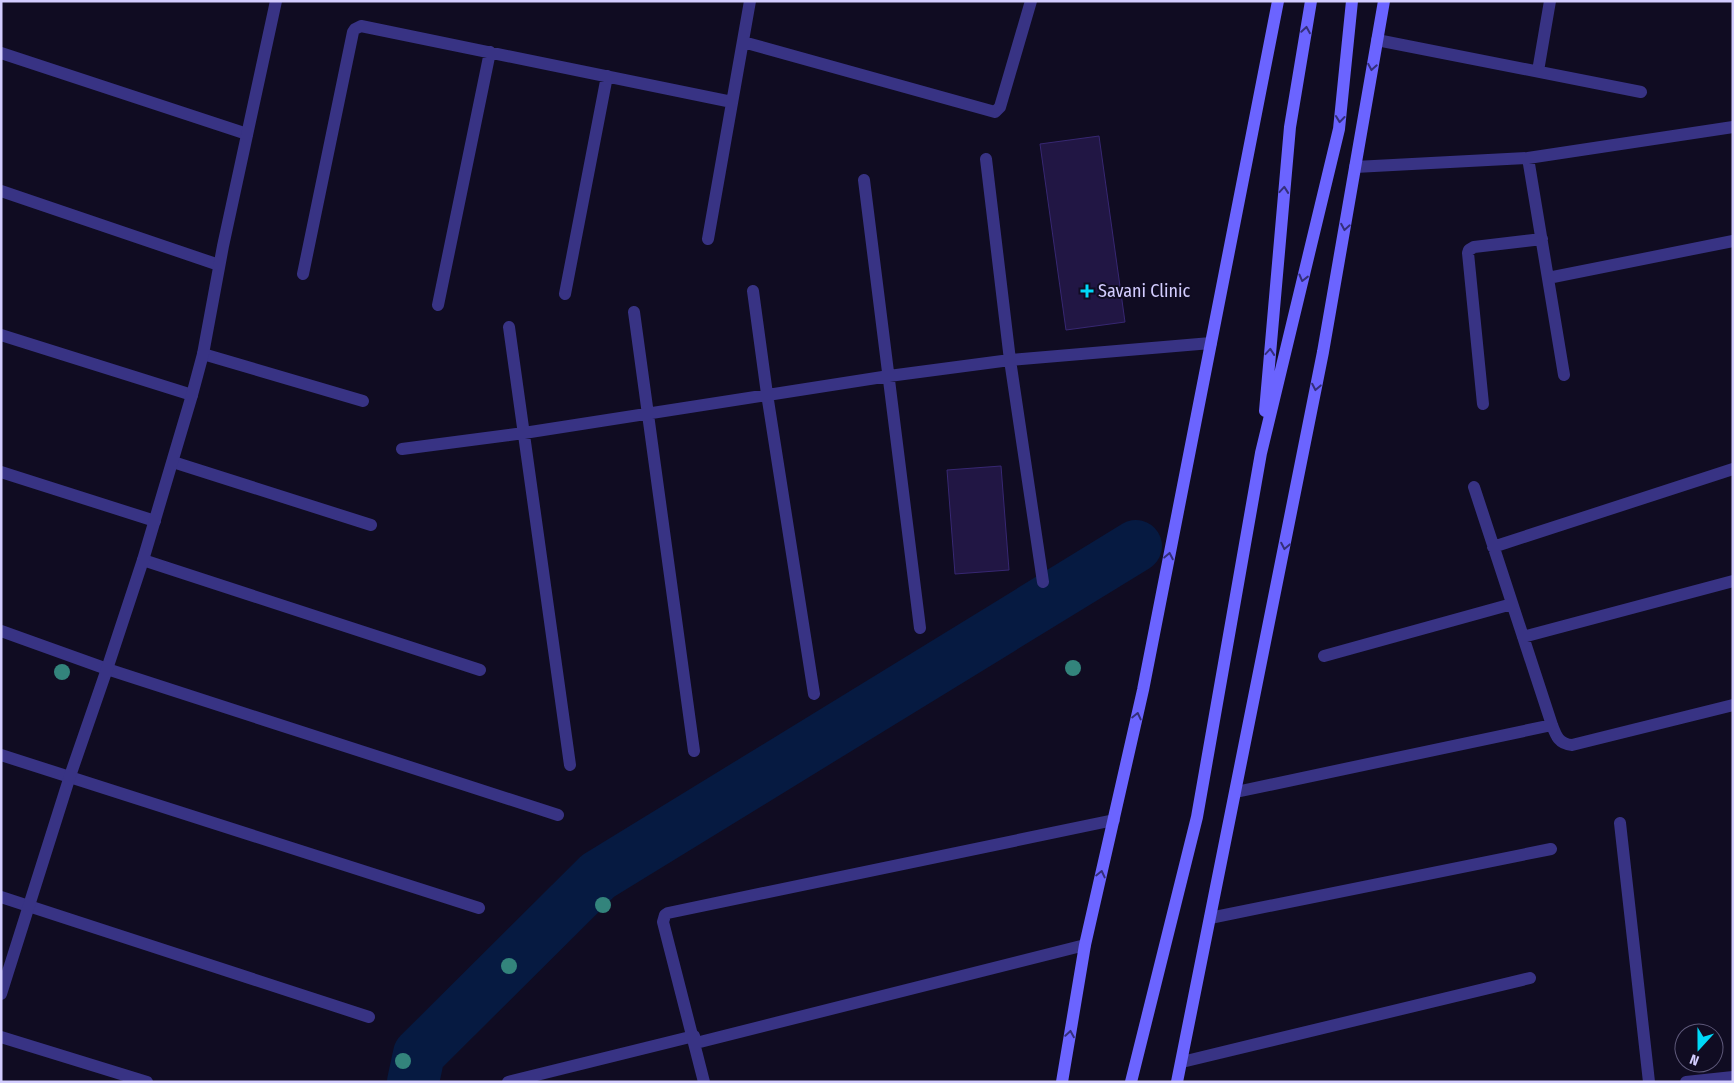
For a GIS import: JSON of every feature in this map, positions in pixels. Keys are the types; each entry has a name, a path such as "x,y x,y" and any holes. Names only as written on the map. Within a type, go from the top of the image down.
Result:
{"main road":[{"path":"1062,1082 1085,945 1143,690 1278,1"},
{"path":"1261,453 1290,127 1310,1"},
{"path":"1131,1082 1197,817 1261,453 1339,129 1352,1"},
{"path":"1177,1082 1323,352 1384,1"}],"street":[{"path":"708,239 750,1"},
{"path":"743,42 995,112 1000,107 1031,1"},
{"path":"1538,72 1550,1"},
{"path":"1,994 70,776 143,560 192,395 203,354 219,265 275,2"},
{"path":"303,274 355,29 361,26 732,102"},
{"path":"1377,40 1641,92"},
{"path":"438,305 490,52"},
{"path":"1,54 247,134"},
{"path":"565,294 607,76"},
{"path":"1355,167 1528,158 1733,126"},
{"path":"1528,158 1564,375"},
{"path":"986,159 1010,360 1043,582"},
{"path":"864,180 920,628"},
{"path":"1,191 219,265"},
{"path":"1483,404 1468,253 1474,248 1542,240"},
{"path":"1548,278 1733,241"},
{"path":"753,291 767,394 814,694"},
{"path":"634,312 694,750"},
{"path":"510,327 570,765"},
{"path":"1,335 192,395"},
{"path":"402,449 524,433 767,394 1010,360 1211,343"},
{"path":"203,354 363,401"},
{"path":"173,462 371,525"},
{"path":"1493,546 1733,469"},
{"path":"1,472 155,521"},
{"path":"1474,487 1552,725 1556,736 1561,742 1572,744 1733,705"},
{"path":"143,560 480,670"},
{"path":"1522,637 1733,581"},
{"path":"1324,656 1512,604"},
{"path":"1,631 107,669 558,815"},
{"path":"1236,792 1552,725"},
{"path":"1,755 479,908"},
{"path":"704,1082 695,1040 663,922 665,915 668,913 1114,820"},
{"path":"1620,823 1649,1082"},
{"path":"1210,918 1551,850"},
{"path":"1,896 369,1017"},
{"path":"508,1082 695,1040 1085,945"},
{"path":"1182,1062 1530,978"},
{"path":"1,1037 147,1082"},
{"path":"1686,1082 1733,1077"}],"building":[{"path":"1099,136 1125,322 1066,330 1040,144"},
{"path":"1001,466 1009,570 955,574 947,470"}],"waterway":[{"path":"413,1082 419,1054 598,876 1136,546"}],"place":[{"name":"Savani Clinic","path":"1087,291"}]}
